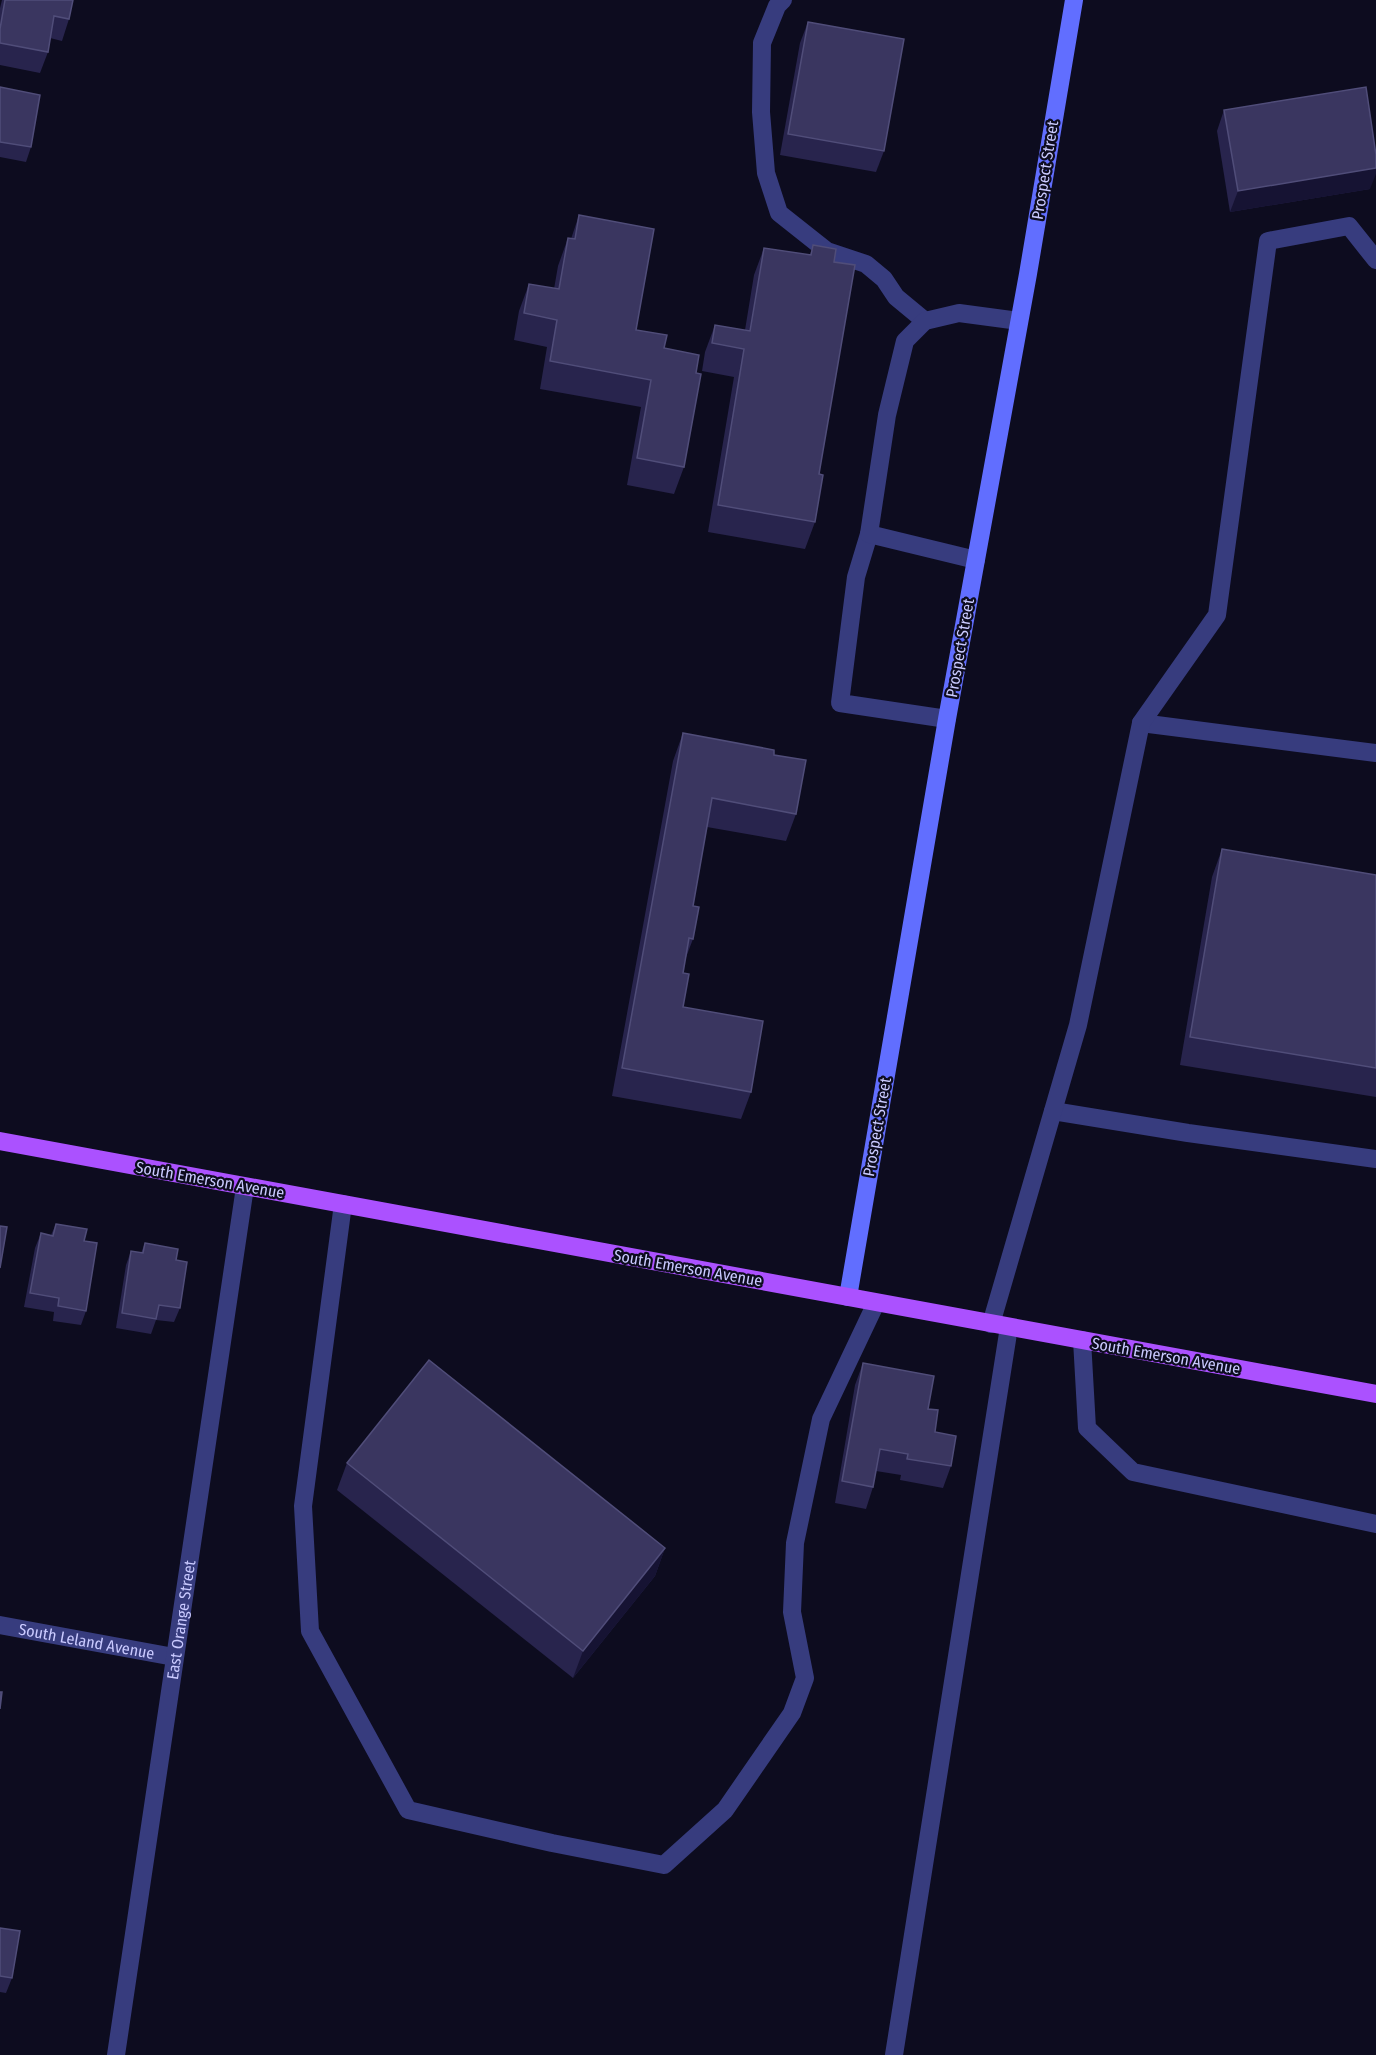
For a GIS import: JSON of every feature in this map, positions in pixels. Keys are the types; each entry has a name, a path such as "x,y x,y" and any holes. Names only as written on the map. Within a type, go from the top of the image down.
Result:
{"main road":[{"name":"Prospect Street","path":"848,1297 1074,0"},
{"name":"South Emerson Avenue","path":"0,1141 1376,1395"}],"street":[{"path":"783,0 777,6 762,43 761,112 766,173 779,213 827,251 866,264 884,279 896,297 925,321"},
{"path":"990,1324 1078,1025 1142,723 1217,615 1268,242 1349,226 1376,260"},
{"path":"947,719 840,703 856,577 869,534 887,415 905,341 925,321 959,313 1019,321"},
{"path":"869,534 976,560"},
{"path":"1142,723 1376,753"},
{"path":"1053,1111 1188,1133 1376,1159"},
{"name":"East Orange Street","path":"116,2055 245,1186"},
{"path":"343,1204 303,1506 310,1631 408,1810 552,1843 664,1865 725,1810 792,1713 805,1678 792,1612 795,1543 821,1419 876,1303"},
{"path":"894,2055 1009,1327"},
{"path":"1082,1341 1087,1428 1133,1472 1376,1524"},
{"name":"South Leland Avenue","path":"0,1625 174,1657"}],"building":[{"path":"5,0 73,0 69,19 54,16 48,52 0,43"},
{"path":"808,22 904,39 884,151 788,134"},
{"path":"0,87 40,95 31,147 0,142"},
{"path":"1366,87 1376,168 1238,191 1224,110"},
{"path":"579,215 654,229 636,330 667,335 664,348 699,355 696,373 701,374 684,467 637,458 651,380 550,361 557,320 524,313 529,284 559,289 568,238 575,239"},
{"path":"813,245 836,249 834,262 855,265 819,474 823,475 815,522 718,505 744,349 712,343 715,325 750,331 764,248 811,255"},
{"path":"683,733 774,750 774,755 806,760 796,814 712,798 693,906 699,907 693,939 689,938 683,973 689,974 683,1007 763,1021 751,1092 622,1068"},
{"path":"1222,849 1376,875 1376,1068 1190,1037"},
{"path":"56,1224 87,1229 84,1241 97,1243 86,1311 58,1306 59,1298 30,1293 41,1233 53,1236"},
{"path":"0,1226 7,1227 0,1268"},
{"path":"145,1243 178,1249 176,1260 187,1262 180,1308 159,1305 156,1319 122,1313 131,1251 143,1253"},
{"path":"429,1360 665,1548 583,1651 347,1463"},
{"path":"863,1363 934,1376 928,1409 938,1410 935,1432 956,1436 951,1466 907,1459 908,1454 880,1449 873,1487 842,1481"},
{"path":"0,1928 20,1931 12,1978 0,1976"}]}
